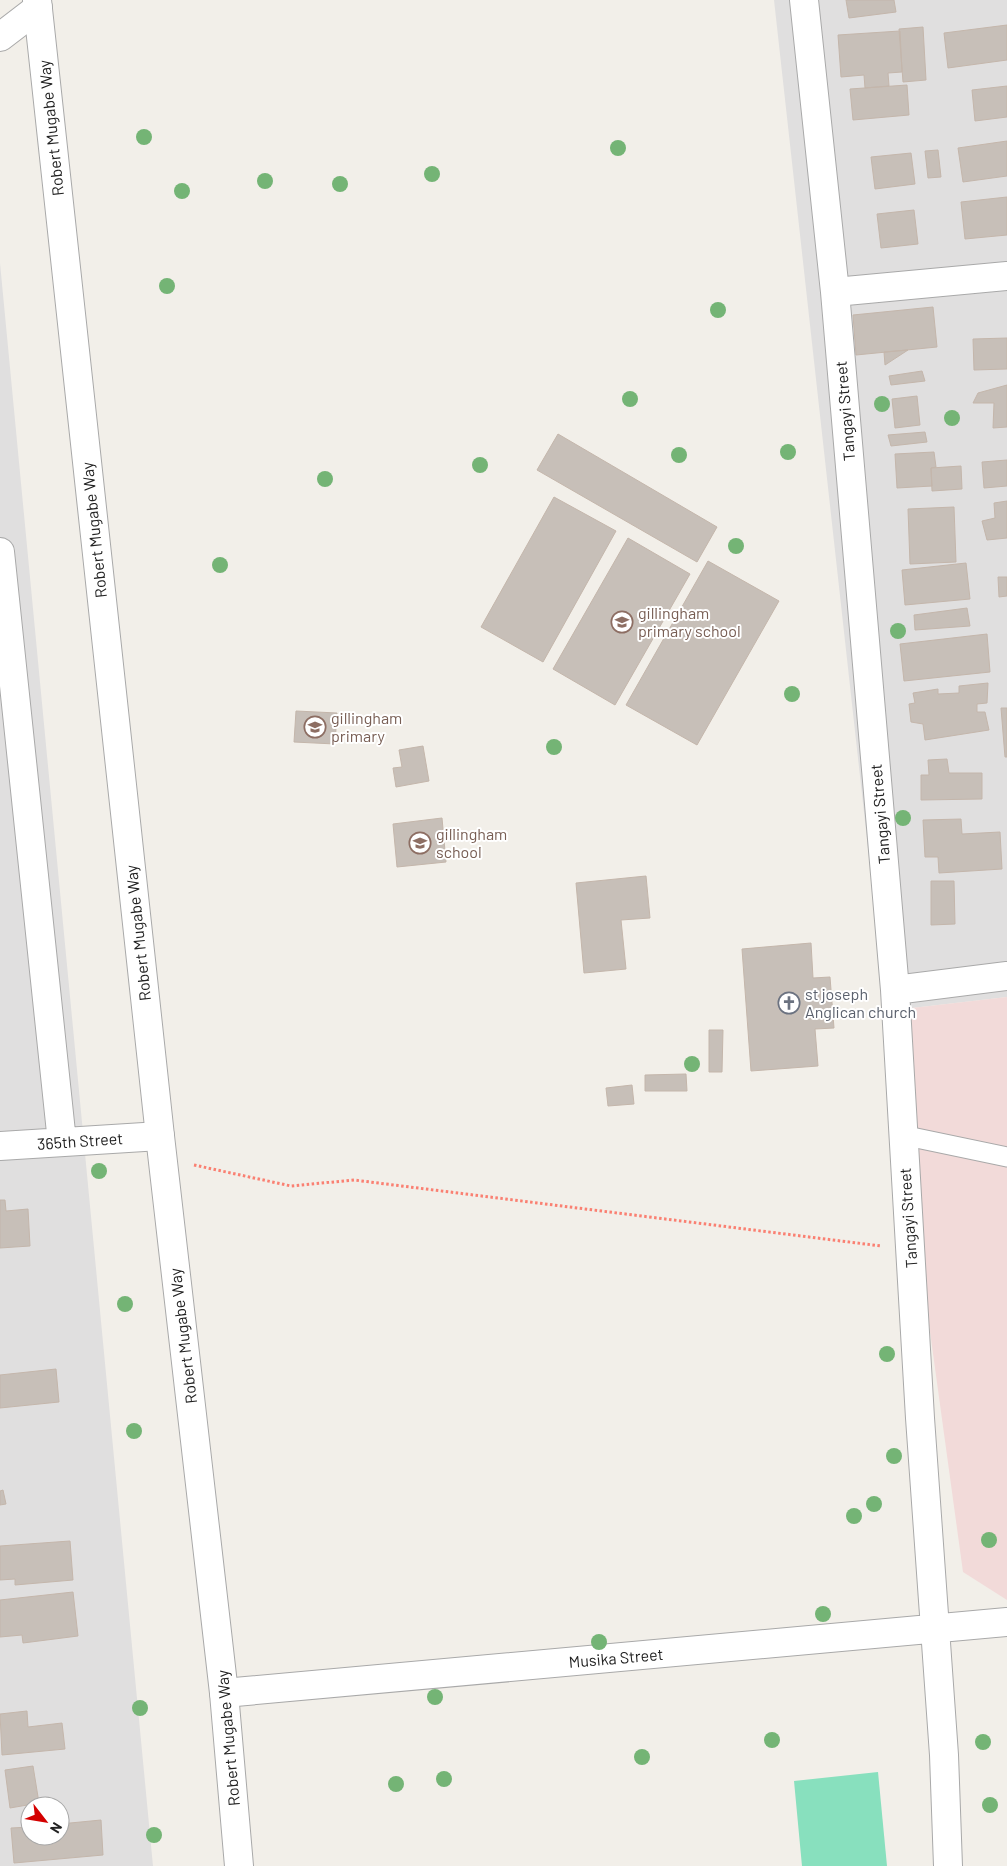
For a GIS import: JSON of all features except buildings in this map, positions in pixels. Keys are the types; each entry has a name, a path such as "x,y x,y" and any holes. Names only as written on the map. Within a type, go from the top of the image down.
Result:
{"street":[{"name":"Tangayi Street","path":"804,0 835,292 896,990 902,1135 911,1250 934,1630 944,1755 948,1866"},
{"path":"0,37 38,4"},
{"name":"Robert Mugabe Way","path":"38,4 160,1136 224,1693 239,1866"},
{"path":"835,292 1007,276"},
{"path":"0,552 62,1142"},
{"path":"896,990 1007,976"},
{"name":"365th Street","path":"0,1146 160,1136"},
{"name":"Musika Street","path":"224,1693 1007,1622"}],"lane":[{"path":"902,1135 1007,1157"}],"path":[{"path":"160,1136 185,1164 291,1186 354,1180 911,1250"}],"shaded area":[{"path":"774,0 1007,0 1007,997 886,1011"},
{"path":"0,263 153,1866 0,1866"},
{"path":"1007,997 1007,1600 963,1572 886,1011"}],"green space":[{"path":"878,1772 887,1866 802,1866 794,1781"}],"place":[{"name":"gillingham primary school","path":"622,622"},
{"name":"gillingham primary","path":"315,727"},
{"name":"gillingham school","path":"420,843"},
{"name":"st joseph Anglican church","path":"789,1003"}]}
